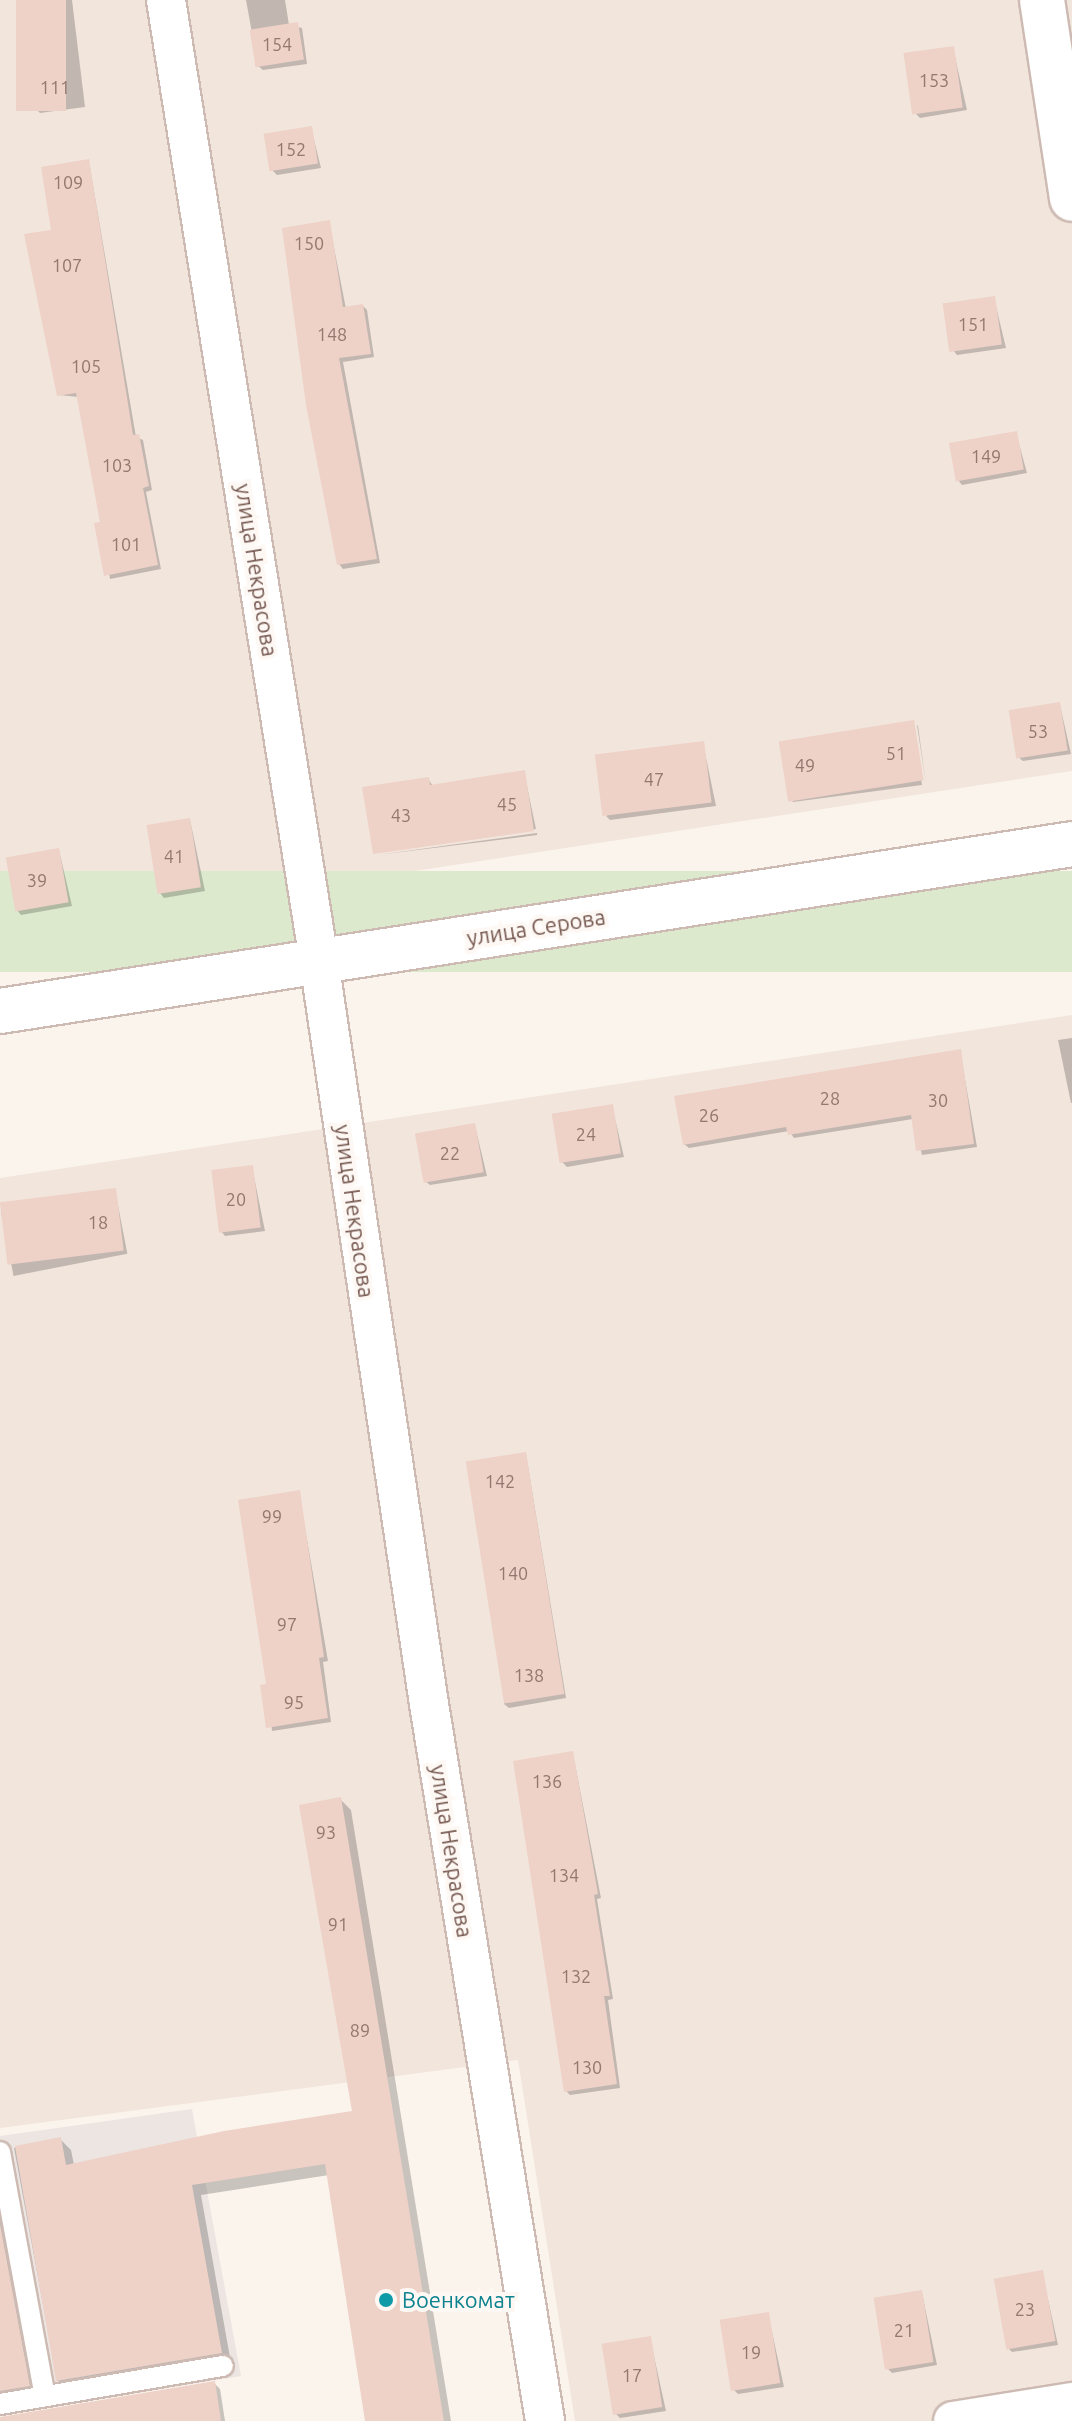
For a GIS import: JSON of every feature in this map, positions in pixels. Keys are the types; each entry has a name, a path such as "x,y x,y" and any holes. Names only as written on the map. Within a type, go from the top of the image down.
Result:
{"street":[{"name":"улица Некрасова","path":"166,0 319,961 429,1704 545,2421"},
{"path":"1042,0 1072,199"},
{"name":"улица Серова","path":"0,1011 1072,844"},
{"path":"953,2421 1072,2402"}],"lane":[{"path":"0,2152 45,2396"},
{"path":"0,2404 223,2366"}],"shaded area":[{"path":"0,0 1072,0 1072,771 0,934"},
{"path":"1072,1015 1072,2421 575,2421 518,2060 0,2128 0,1178"},
{"path":"192,2109 241,2376 0,2416 0,2136"}],"green space":[{"path":"0,871 1072,871 1072,972 0,972"}],"building":[{"path":"16,0 66,0 66,111 16,111"},
{"path":"298,22 304,60 256,67 250,30"},
{"path":"954,46 963,107 912,114 903,53"},
{"path":"312,126 318,164 270,171 264,134"},
{"path":"89,159 133,435 139,434 149,486 143,488 158,565 104,576 94,523 100,522 76,393 57,396 24,234 51,230 41,167"},
{"path":"330,220 343,307 363,304 371,354 339,358 377,559 337,565 306,405 282,228"},
{"path":"995,296 1002,345 949,352 943,303"},
{"path":"1017,431 1024,469 956,481 949,443"},
{"path":"1060,702 1068,750 1016,759 1009,710"},
{"path":"914,720 924,780 788,802 779,741"},
{"path":"704,741 712,803 602,816 595,754"},
{"path":"525,770 534,831 373,854 362,787 429,777 430,785"},
{"path":"190,818 201,887 157,894 147,825"},
{"path":"59,848 69,902 15,912 6,857"},
{"path":"961,1049 974,1144 916,1151 911,1115 788,1135 786,1127 683,1145 674,1096"},
{"path":"613,1104 621,1153 560,1163 552,1114"},
{"path":"475,1123 484,1172 424,1183 415,1134"},
{"path":"253,1165 261,1228 219,1233 211,1170"},
{"path":"116,1188 124,1251 8,1265 0,1202"},
{"path":"526,1452 564,1694 504,1704 466,1462"},
{"path":"300,1490 324,1657 319,1658 328,1718 266,1728 260,1685 266,1684 238,1500"},
{"path":"573,1751 598,1894 594,1895 610,1996 604,1996 617,2084 564,2092 513,1761"},
{"path":"341,1797 444,2421 365,2421 325,2164 192,2185 222,2353 56,2381 15,2146 61,2137 66,2165 224,2131 352,2111 299,1805"},
{"path":"0,2224 30,2386 0,2391"},
{"path":"1043,2270 1056,2341 1006,2350 994,2279"},
{"path":"922,2290 933,2362 885,2370 874,2298"},
{"path":"769,2312 780,2383 731,2391 720,2320"},
{"path":"651,2336 662,2407 613,2415 602,2344"},
{"path":"215,2381 221,2421 0,2421 0,2417"}],"place":[{"name":"Военкомат","path":"386,2300"}]}
